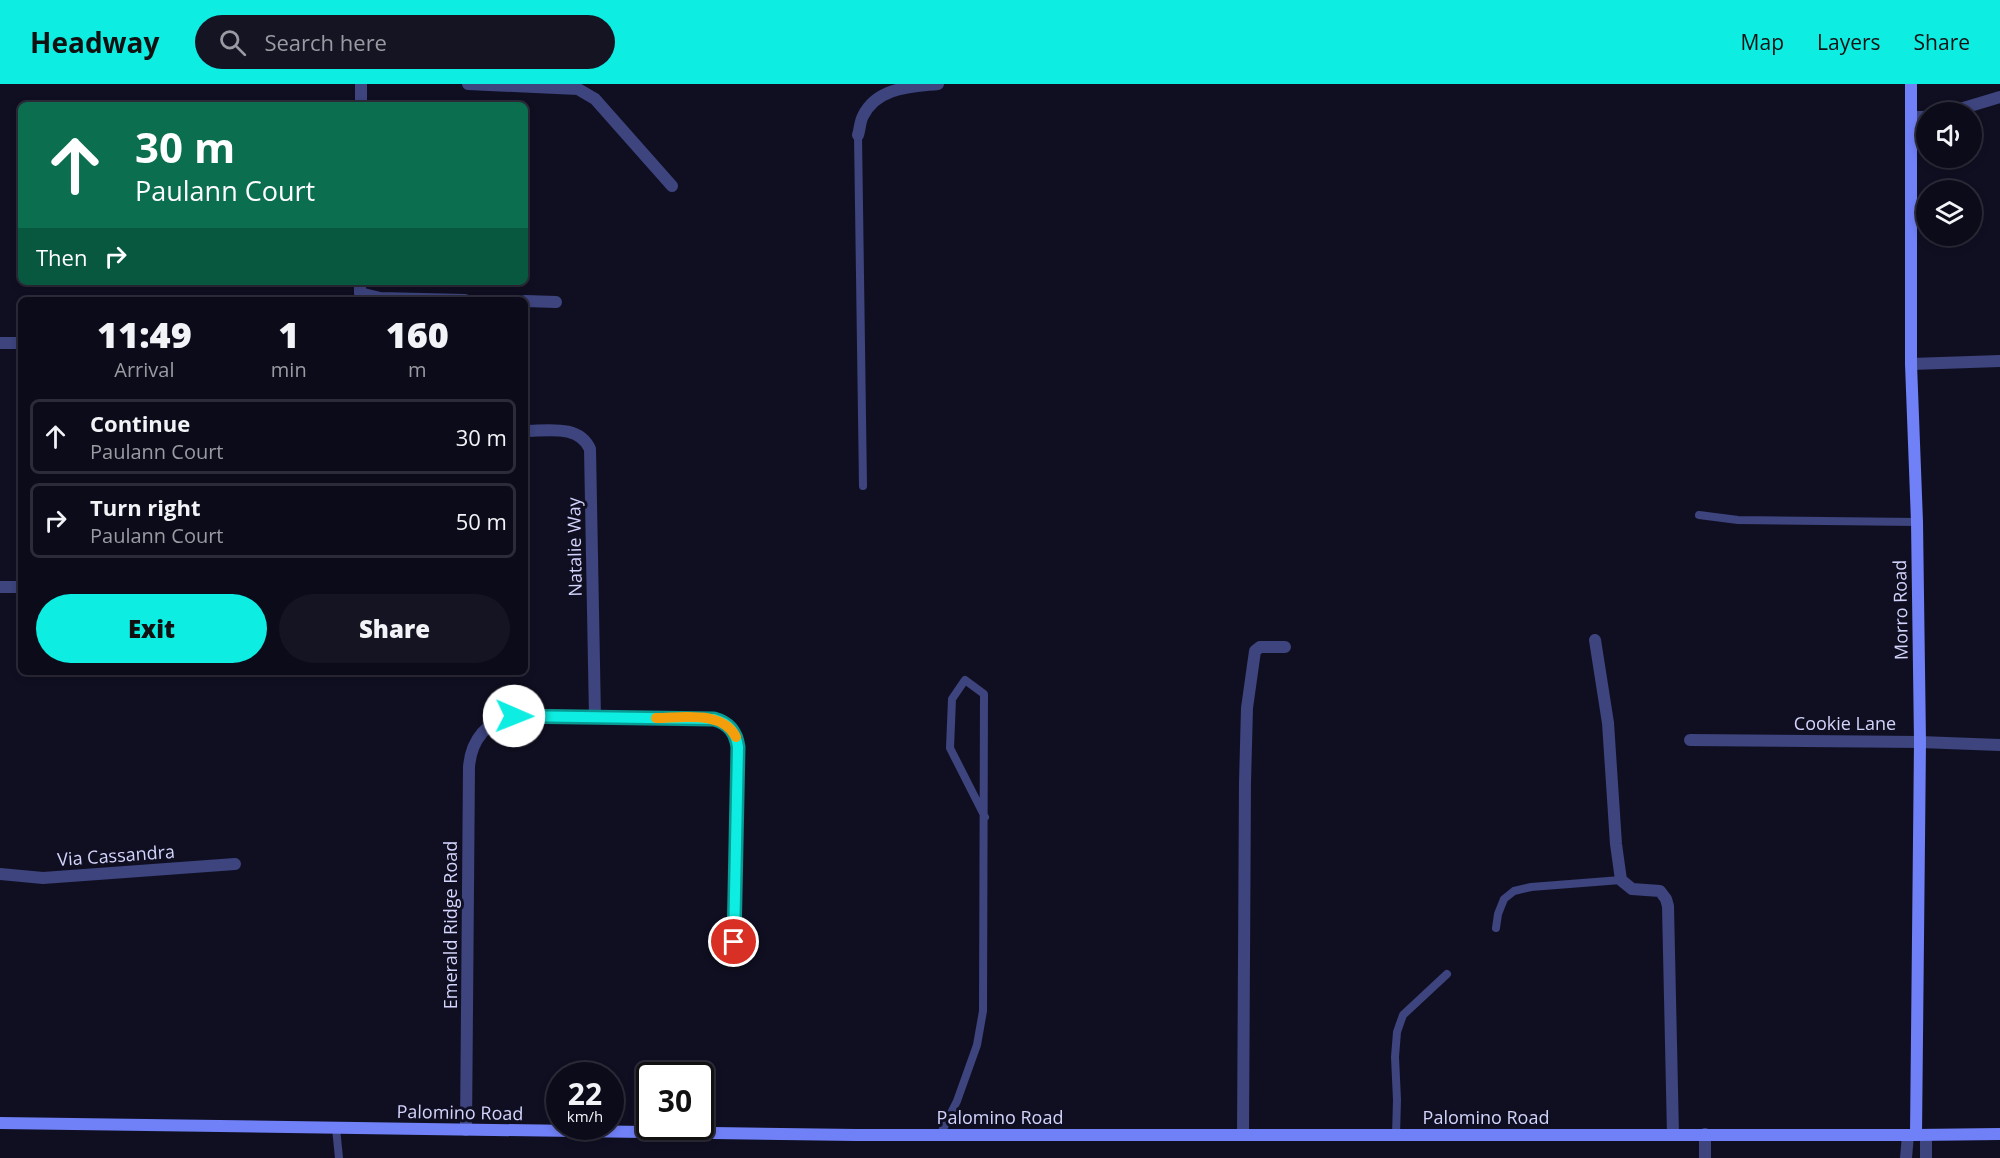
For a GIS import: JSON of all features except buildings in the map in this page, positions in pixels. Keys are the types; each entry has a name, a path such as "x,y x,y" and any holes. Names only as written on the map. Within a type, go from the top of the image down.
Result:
{"street":[{"path":"361,84 361,102"},
{"path":"468,84 578,89 595,99 672,186"},
{"path":"858,135 863,116 871,105 894,89 938,84"},
{"name":"Morro Road","path":"1911,84 1911,364 1917,522 1920,742 1917,1135 1926,1158"},
{"path":"1982,102 2000,97"},
{"path":"1911,117 1916,117"},
{"path":"360,285 360,293 376,297"},
{"path":"528,301 556,302"},
{"path":"0,343 18,343"},
{"path":"1911,364 2000,362"},
{"name":"Natalie Way","path":"528,431 572,432 584,439 590,449 595,717"},
{"path":"0,587 18,587"},
{"path":"1595,640 1608,723 1616,844 1622,880 1632,889 1660,891 1668,906 1673,1135"},
{"path":"1243,1135 1247,708 1255,651 1260,647 1285,647"},
{"name":"Emerald Ridge Road","path":"466,1130 469,767 473,746 489,726 514,716 595,717"},
{"path":"595,717 714,719 727,724 733,731 738,747 734,942"},
{"name":"Cookie Lane","path":"1690,741 1920,742 2000,745"},
{"name":"Via Cassandra","path":"0,874 43,878 235,864"},
{"name":"Palomino Road","path":"0,1123 940,1135 2000,1134"},
{"path":"1705,1134 1705,1158"},
{"name":"Morro Road","path":"1906,1158 1917,1135"}],"lane":[{"path":"858,135 863,486"},
{"path":"1699,515 1738,520 1917,522"},
{"path":"940,1135 957,1101 973,1057 983,1011 985,817 984,694 965,680 952,699 950,748 985,817"},
{"path":"1496,928 1504,899 1514,891 1531,887 1622,880"},
{"path":"1396,1135 1397,1032 1403,1015 1447,974"},
{"path":"336,1128 339,1158"}],"slow traffic":[{"path":"656,718 714,719 727,724 736,737"}],"route":[{"path":"514,716 714,719 730,727 736,737 738,747 734,942"}]}
